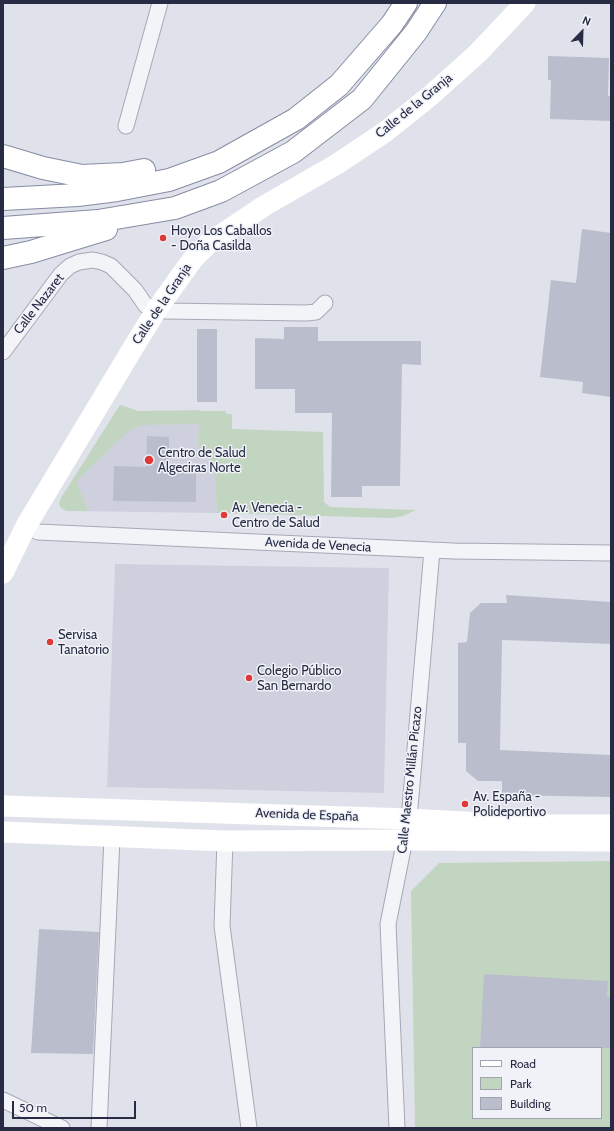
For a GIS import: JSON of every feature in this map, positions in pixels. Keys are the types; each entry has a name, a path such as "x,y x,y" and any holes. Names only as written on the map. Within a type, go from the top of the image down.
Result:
{"highway":[{"path":"3,199 78,195 117,190 169,180 219,162 296,119 340,84 392,24 406,3"},
{"path":"3,258 31,252 175,208 221,191 293,152 362,99 416,32 435,3"},
{"path":"3,156 44,168 82,176 123,174 177,163 219,162"},
{"path":"3,228 98,221 175,208"}],"main road":[{"name":"Calle de la Granja","path":"3,574 26,526 156,309 193,259 209,243 264,206 336,164 385,132 430,96 478,53 518,7"},
{"name":"Avenida de España","path":"3,806 409,819 519,825 611,825"},
{"name":"Avenida de España","path":"3,832 112,838 225,841 611,841"}],"street":[{"path":"126,126 160,3"},
{"name":"Calle Nazaret","path":"3,352 61,274 70,266 79,262 93,260 111,266 135,290 146,306 156,309"},
{"path":"156,309 164,311 306,313 316,312 325,303"},
{"name":"Avenida de Venecia","path":"26,526 38,532 432,550 611,554"},
{"name":"Calle Maestro Millán Picazo","path":"396,1128 388,924 409,819 432,550"},
{"path":"99,1128 112,838"},
{"path":"225,841 222,926 248,1128"},
{"path":"3,1100 62,1128"}],"shaded area":[{"name":"Centro de Salud Algeciras Norte","path":"120,405 138,411 200,410 198,445 209,456 214,464 217,513 67,511 61,508 59,504 61,498"},
{"name":"Colegio Público San Bernardo","path":"115,564 389,568 384,793 107,787"}],"green space":[{"path":"120,405 138,411 226,411 226,414 232,414 232,429 323,432 324,502 330,507 416,510 403,516 391,518 217,513 214,464 209,456 198,445 199,424 144,425 131,429 79,478 77,483 88,511 67,511 61,508 59,504 61,498"},
{"path":"611,861 611,1128 415,1128 411,891 439,863"}],"building":[{"path":"548,56 609,58 608,96 611,96 611,121 550,119 551,80 548,80"},
{"path":"582,229 611,233 611,397 582,393 583,382 540,377 551,280 576,283"},
{"path":"284,327 318,327 318,341 421,341 421,365 402,364 400,486 362,486 362,497 331,497 332,413 295,413 295,389 255,389 255,338 284,339"},
{"path":"197,329 217,329 217,402 197,402"},
{"path":"147,436 169,437 169,467 196,467 196,502 113,501 114,466 146,467"},
{"path":"506,595 611,602 611,644 502,640 500,750 611,755 611,797 502,795 502,781 478,781 466,771 466,743 458,743 458,643 467,642 470,613 481,603 507,603"},
{"path":"39,929 99,932 93,1054 31,1053"},
{"path":"484,974 608,981 607,997 611,997 611,1048 480,1047"}],"place":[{"name":"Hoyo Los Caballos - Doña Casilda","path":"163,238"},
{"name":"Centro de Salud Algeciras Norte","path":"149,460"},
{"name":"Av. Venecia - Centro de Salud","path":"224,515"},
{"name":"Servisa Tanatorio","path":"50,642"},
{"name":"Colegio Público San Bernardo","path":"249,678"},
{"name":"Av. España - Polideportivo","path":"465,804"}]}
